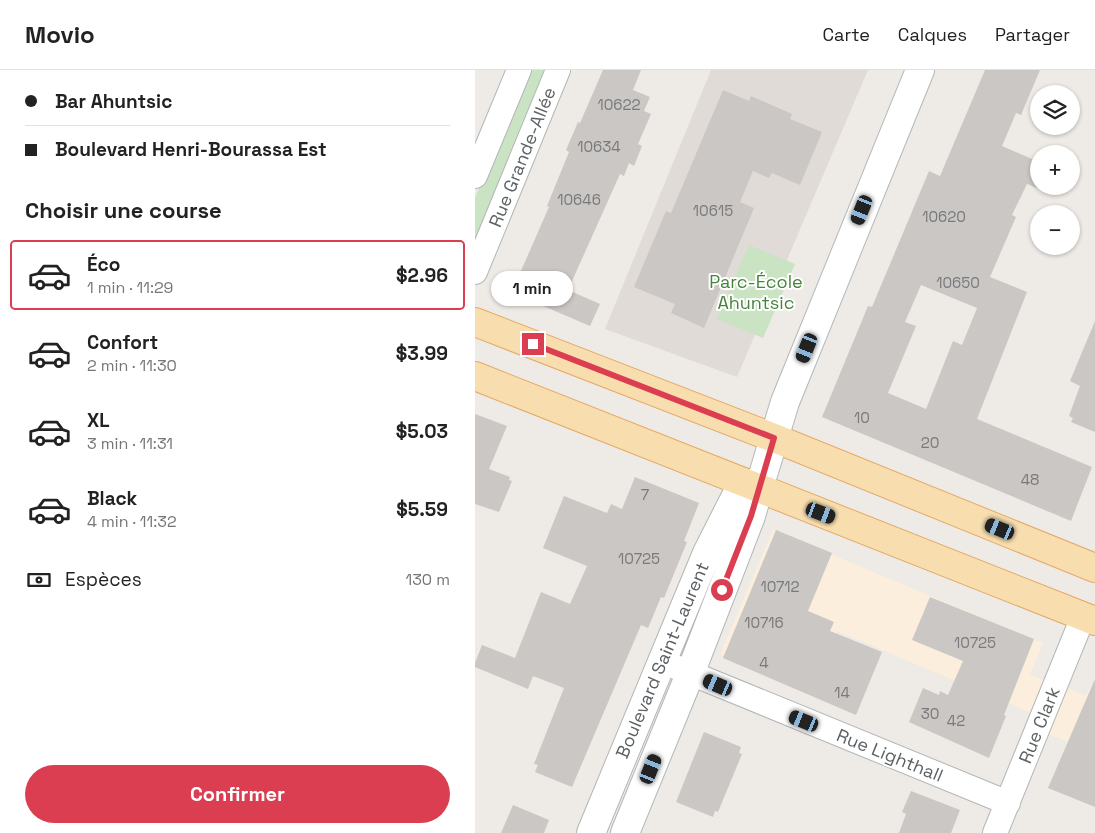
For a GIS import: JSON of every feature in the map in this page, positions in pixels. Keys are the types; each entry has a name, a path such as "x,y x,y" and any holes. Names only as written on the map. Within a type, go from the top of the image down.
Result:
{"main road":[{"path":"475,322 771,437 1095,568"},
{"path":"475,376 1089,619"}],"street":[{"name":"Rue Grande-Allée","path":"475,176 519,70"},
{"name":"Rue Grande-Allée","path":"475,272 558,70"},
{"name":"Boulevard Saint-Laurent","path":"591,833 707,553 751,485 920,70"},
{"name":"Boulevard Saint-Laurent","path":"625,833 690,674 751,516 751,485"},
{"name":"Rue Clark","path":"995,833 1089,619"},
{"name":"Rue Lighthall","path":"661,662 1007,803"}],"shaded area":[{"path":"711,70 868,70 737,377 605,329"},
{"path":"773,530 1043,643 1030,675 1086,695 1095,678 1095,753 1029,726 1034,714 837,631 810,694 720,654"}],"green space":[{"path":"527,70 548,70 475,249 475,198"},
{"name":"Parc-École Ahuntsic","path":"749,245 795,264 763,338 717,319"},
{"path":"717,556 721,558 689,637 681,634"}],"building":[{"path":"603,70 641,70 633,90 650,97 644,111 651,114 638,144 642,146 634,166 629,163 624,176 620,174 568,290 600,304 590,326 520,296 522,293 513,289 549,207 547,206 569,152 566,150"},
{"path":"985,70 1040,70 1034,85 1030,85 1030,94 1021,115 1016,113 1002,146 1030,158 1030,185 1027,184 1012,215 1016,217 990,277 1027,292 977,419 1092,467 1071,521 822,417 868,306 872,307 929,171 940,176","holes":["921,285 977,308 962,345 953,341 926,409 888,393 916,326 905,322"]},
{"path":"723,90 749,101 751,96 792,114 790,119 822,132 800,185 772,173 769,178 753,171 740,202 754,208 704,328 671,313 675,304 634,287 666,211 671,213"},
{"path":"1095,321 1095,432 1071,422 1073,418 1069,416 1080,386 1070,381"},
{"path":"475,414 507,426 489,469 510,477 509,480 512,481 499,512 475,504"},
{"path":"635,477 699,503 684,541 687,542 664,598 661,597 648,628 641,625 572,787 535,772 538,765 534,764 564,688 533,676 528,689 475,667 475,663 482,645 515,658 541,592 570,604 587,566 543,548 564,496 607,513 611,504 622,509"},
{"path":"776,530 832,553 808,611 834,622 830,631 882,652 856,715 723,658"},
{"path":"930,597 1034,639 989,758 909,722 923,688 939,695 940,691 948,695 963,661 912,640"},
{"path":"1095,679 1095,807 1048,788"},
{"path":"704,732 741,747 739,753 742,754 718,812 715,811 713,817 676,802"},
{"path":"911,791 960,810 951,833 899,833 906,814 902,812"},
{"path":"513,805 549,820 544,833 501,833"}],"route":[{"path":"533,344 774,438 751,516 722,590"}]}
